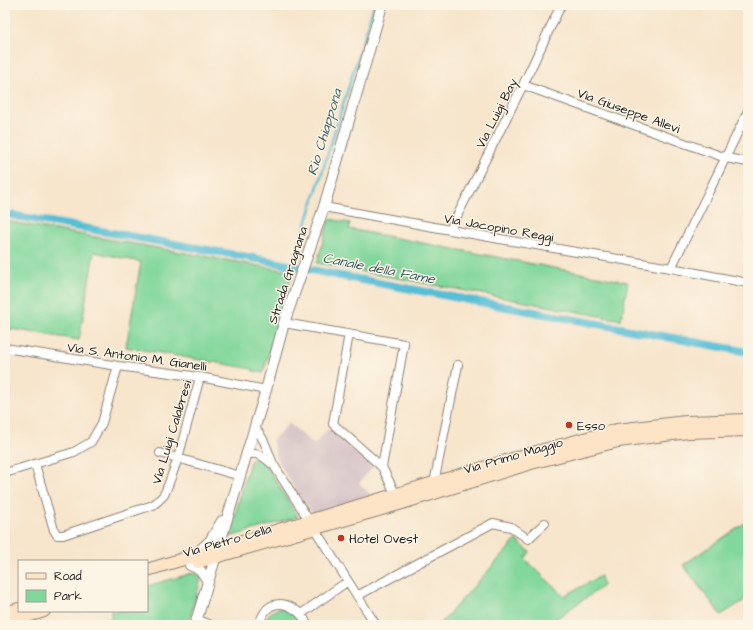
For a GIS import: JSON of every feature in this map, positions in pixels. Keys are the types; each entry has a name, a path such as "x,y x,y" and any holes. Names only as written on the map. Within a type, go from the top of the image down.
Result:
{"main road":[{"name":"Via Primo Maggio","path":"312,524 434,483 617,430 686,422 748,420"},
{"name":"Via Primo Maggio","path":"312,524 407,502 531,463 618,441 688,432 748,430"},
{"name":"Via Pietro Cella","path":"148,579 190,565 216,553 312,524"},
{"name":"Via Pietro Cella","path":"148,570 196,554 216,553"},
{"path":"5,614 18,609"},
{"path":"5,623 41,612"}],"street":[{"name":"Strada Gragnana","path":"195,622 247,454 284,323 324,207 382,5"},
{"name":"Via Luigi Bay","path":"450,230 523,85 561,5"},
{"name":"Via Giuseppe Allevi","path":"523,85 726,158 748,162"},
{"path":"671,268 748,111"},
{"name":"Via Jacopino Reggi","path":"324,207 748,283"},
{"path":"284,323 404,344 382,467"},
{"path":"349,334 333,424 382,467 396,495"},
{"name":"Via S. Antonio M. Gianelli","path":"5,348 200,377 266,390"},
{"path":"434,483 458,365"},
{"path":"5,473 74,452 91,442 102,423 118,366"},
{"name":"Via Luigi Calabresi","path":"35,464 54,530 58,535 63,535 153,505 164,495 178,458 200,377"},
{"path":"254,427 258,431 266,446 273,464 376,625"},
{"path":"160,453 240,476"},
{"path":"247,454 262,456 273,464"},
{"path":"196,554 210,541 230,507"},
{"path":"357,596 493,523 511,527 528,539 545,523"},
{"path":"190,565 202,572 208,582"},
{"path":"301,614 348,581"},
{"path":"259,625 262,616 271,606 279,604 293,608 301,614 307,625"},
{"path":"195,622 211,625"}],"shaded area":[{"path":"289,423 314,445 329,428 373,467 359,483 371,496 313,514 281,466 272,441"}],"green space":[{"path":"329,219 350,223 349,229 628,282 621,320 317,263"},
{"path":"5,221 293,272 263,373 253,371 253,369 126,347 141,262 94,252 79,340 5,328"},
{"path":"256,458 263,460 298,517 229,537 250,461"},
{"path":"748,521 748,598 721,615 683,565"},
{"path":"516,540 530,552 525,559 564,596 601,576 603,586 547,625 439,625"},
{"path":"193,573 197,574 201,579 188,625 90,625 112,618 110,612 148,612 148,586"},
{"path":"283,608 294,614 301,625 266,625 266,621 271,612"}],"waterway":[{"name":"Rio Chiappona","path":"293,266 374,5"},
{"name":"Canale della Fame","path":"5,214 264,260 341,276 748,352"}],"place":[{"name":"Esso","path":"569,425"},
{"name":"Hotel Ovest","path":"341,538"}]}
